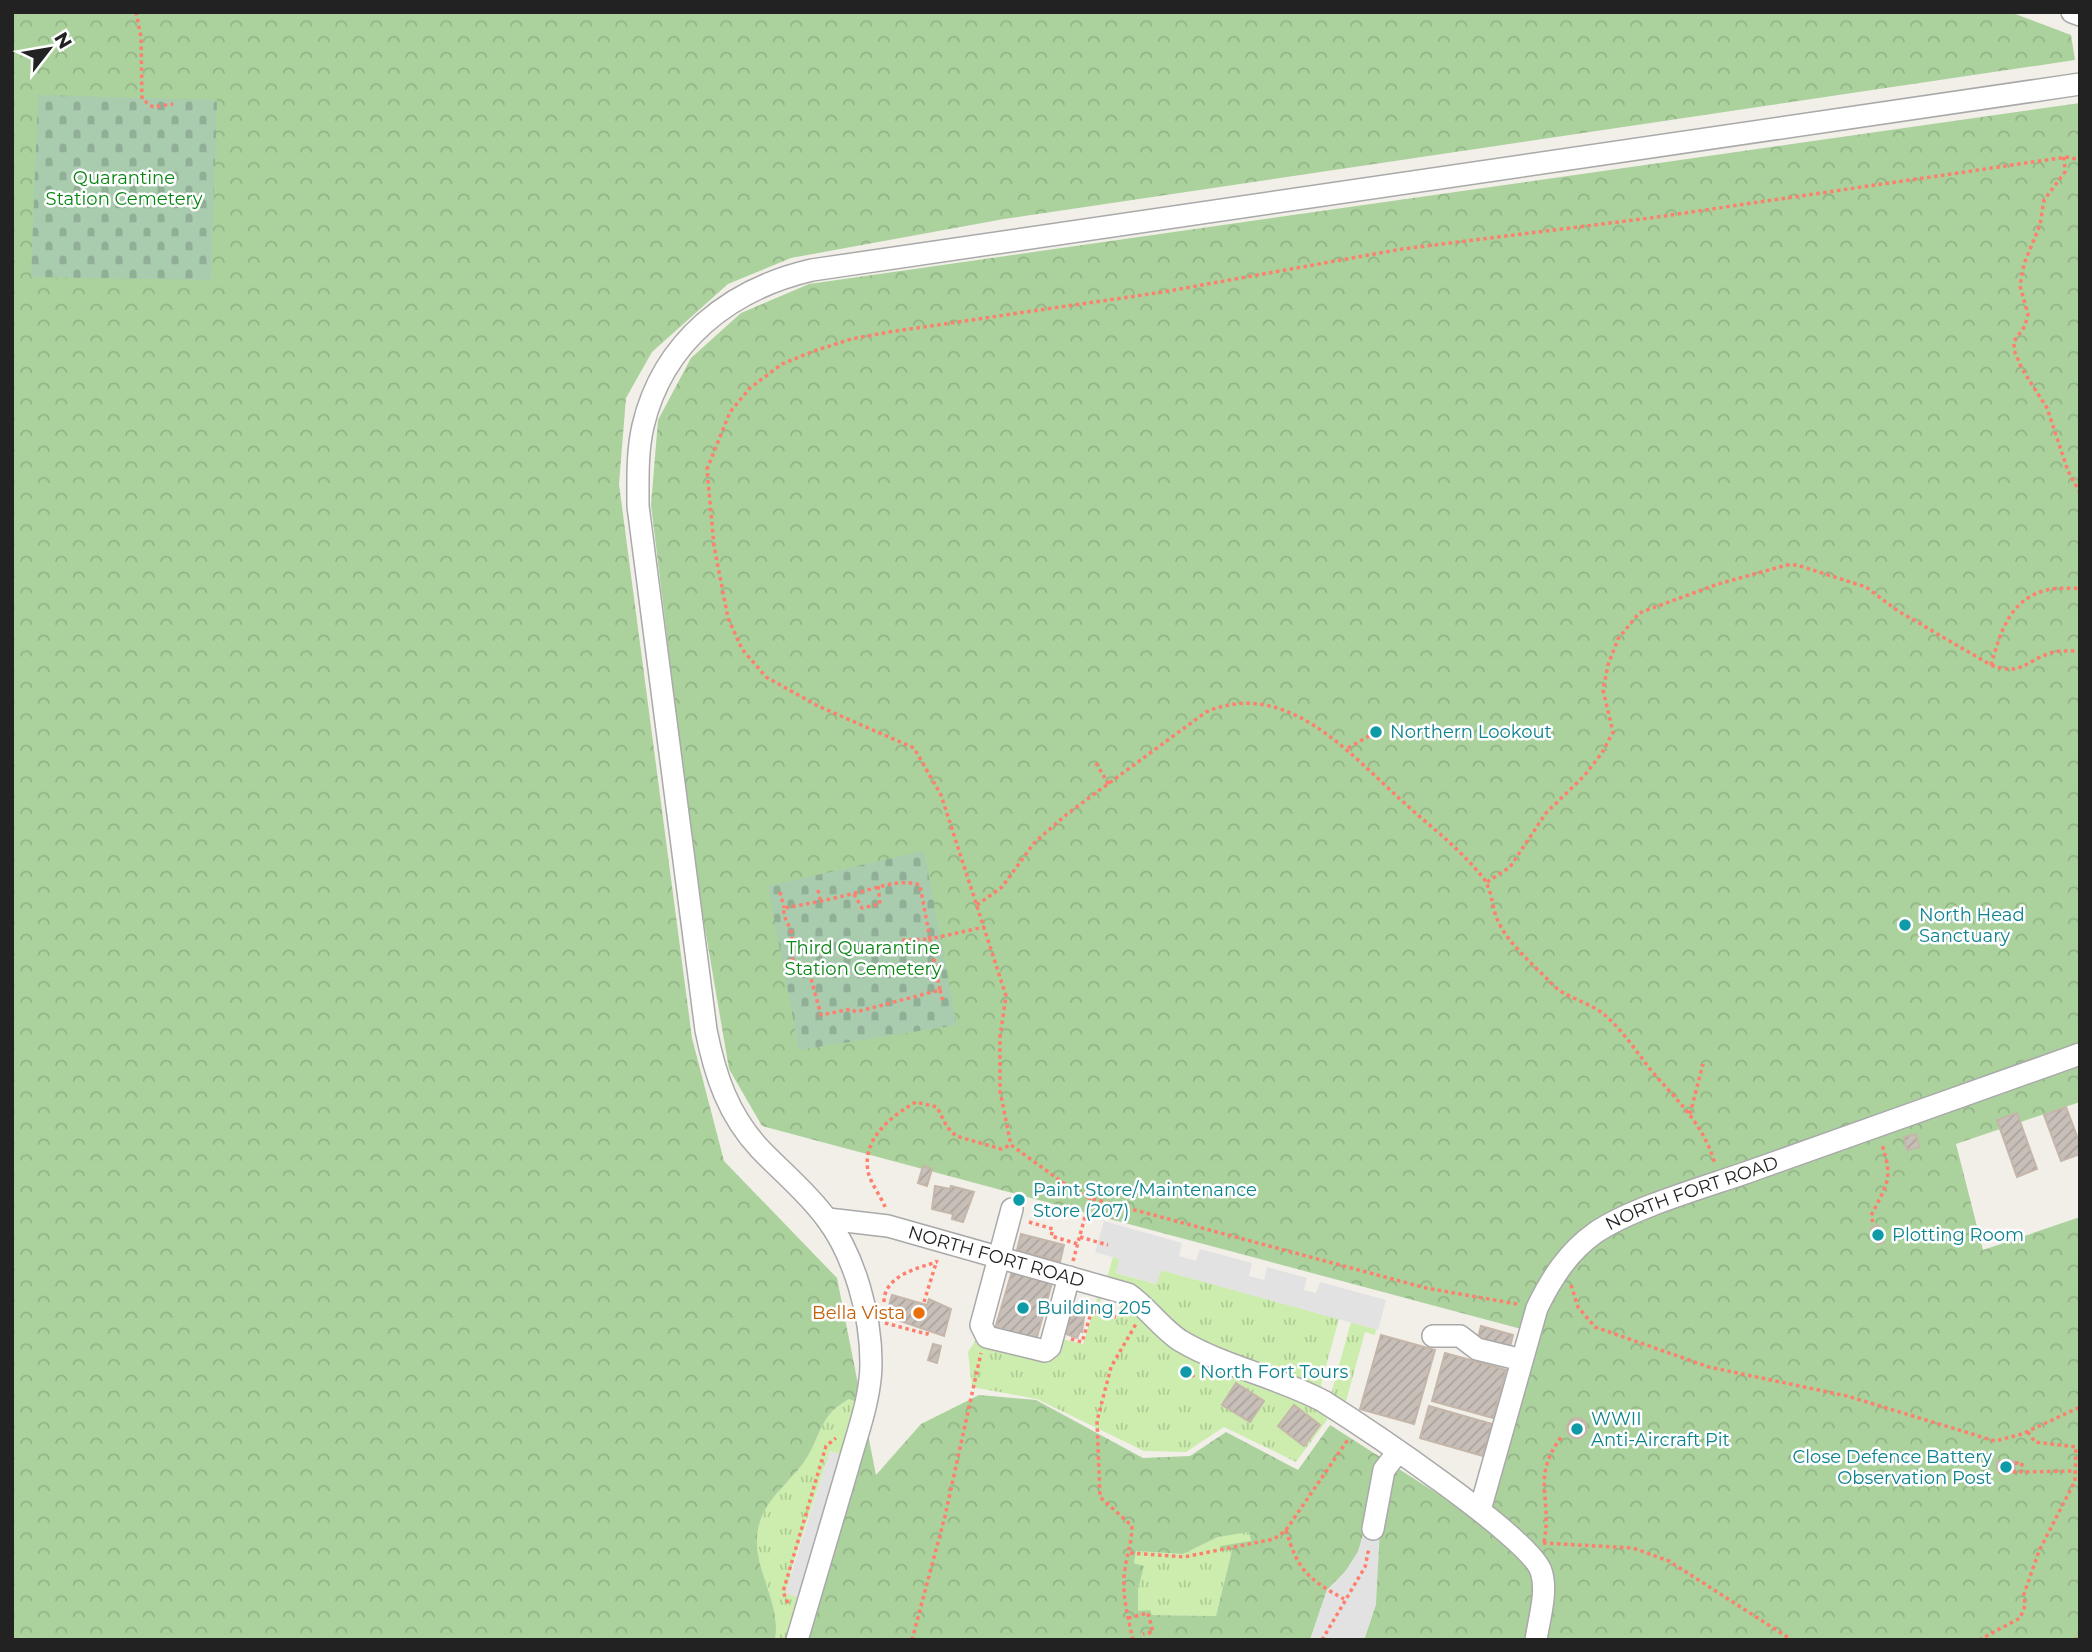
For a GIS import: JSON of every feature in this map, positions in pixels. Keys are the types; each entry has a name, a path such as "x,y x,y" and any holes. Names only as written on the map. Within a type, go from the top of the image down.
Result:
{"street":[{"path":"2073,12 2080,15"},
{"path":"797,1640 862,1419 871,1363 857,1282 828,1219 742,1127 728,1105 714,1069 706,1030 638,506 638,461 643,426 651,402 675,355 712,316 736,298 759,287 811,270 2080,84"},
{"name":"NORTH FORT ROAD","path":"1479,1510 1537,1308 1563,1264 1596,1232 1622,1218 2080,1054"},
{"path":"1011,1213 981,1325 982,1332 987,1337 1039,1352 1049,1347 1069,1276"},
{"name":"NORTH FORT ROAD","path":"828,1219 888,1226 940,1252 999,1257 1128,1294 1147,1307 1179,1340 1296,1387 1358,1425 1479,1510 1536,1546 1543,1591 1536,1640"},
{"path":"1433,1336 1460,1336 1477,1349 1522,1360"},
{"path":"1373,1529 1384,1470 1397,1453"}],"path":[{"path":"136,12 141,37 142,99 153,107 173,104"},
{"path":"1537,1308 1426,1288 1090,1198 1076,1192 1011,1145 1000,1091 1000,1037 1006,996 941,794 914,748 818,706 766,677 742,649 728,618 714,546 707,469 730,412 750,388 782,364 851,339 1163,292 1402,249 1650,218 2064,157 2080,160"},
{"path":"2064,157 2065,172 2044,200 2040,225 2024,264 2020,286 2028,314 2025,326 2014,341 2014,351 2022,369 2048,408 2068,471 2080,493"},
{"path":"1487,882 1510,867 1546,813 1584,776 1602,753 1613,732 1603,690 1608,665 1618,639 1639,613 1718,584 1787,565 1797,565 1866,587 1898,611 2004,670 2024,669 2048,653 2080,651"},
{"path":"1991,665 2003,624 2022,602 2046,590 2080,589"},
{"path":"977,905 1002,887 1042,836 1067,814 1206,712 1228,702 1265,703 1321,728 1348,748 1401,800 1452,841 1487,882 1497,921 1518,947 1555,988 1584,1000 1606,1016 1690,1114 1711,1149 1720,1182"},
{"path":"1348,748 1376,732"},
{"path":"1096,763 1109,785"},
{"path":"784,908 878,887 911,882 920,885 943,1002"},
{"path":"854,894 862,908 880,904 878,887"},
{"path":"818,890 820,899"},
{"path":"780,892 785,920 790,930 793,966 798,972 809,971 821,1015 851,1009 856,1012 940,990"},
{"path":"902,940 930,939 984,927"},
{"path":"784,968 793,966"},
{"path":"1690,1114 1703,1064"},
{"path":"876,1187 868,1172 874,1137 880,1128 915,1102 937,1107 947,1127 956,1136 1001,1149 1011,1145"},
{"path":"1873,1222 1871,1216 1889,1180 1890,1167 1875,1127"},
{"path":"1069,1276 1090,1198"},
{"path":"1011,1213 1053,1229 1051,1236 1078,1244"},
{"path":"1080,1237 1108,1245"},
{"path":"924,1303 940,1252"},
{"path":"886,1323 884,1295 890,1285 940,1252"},
{"path":"1563,1264 1578,1307 1595,1327 1709,1367 1847,1396 1995,1441 2027,1431 2080,1408"},
{"path":"1069,1339 1082,1342 1099,1285"},
{"path":"1086,1304 1085,1309 1116,1317"},
{"path":"1133,1640 1125,1603 1125,1569 1132,1526 1100,1497 1097,1421 1111,1367 1147,1307"},
{"path":"912,1640 945,1516 978,1367"},
{"path":"1129,1553 1184,1557 1274,1539 1286,1530 1358,1425"},
{"path":"1979,1640 2020,1618 2025,1606 2026,1585 2039,1550 2075,1481 2073,1471 2078,1455 2076,1447 2035,1442 2027,1431"},
{"path":"1562,1436 1548,1454 1542,1472 1548,1525 1536,1546 1633,1548 1669,1561 1792,1640"},
{"path":"2015,1463 2022,1463 2021,1472"},
{"path":"1999,1472 2073,1471"},
{"path":"1322,1640 1364,1567 1373,1529"},
{"path":"1286,1530 1291,1548 1313,1583 1344,1599"},
{"path":"1128,1618 1148,1613 1152,1629 1143,1634"},
{"path":"2074,1640 2080,1637"}],"green space":[{"path":"12,12 2010,12 2071,35 2075,60 1004,219 791,258 728,284 652,352 626,398 619,484 692,1038 724,1161 837,1278 876,1475 921,1424 979,1395 1036,1400 1143,1458 1190,1456 1226,1432 1298,1470 1330,1425 1485,1524 1540,1334 762,1126 729,1069 696,876 651,505 658,420 691,358 741,313 809,284 2080,103 2080,1102 1956,1144 1983,1250 2080,1217 2080,1640 1364,1640 1376,1604 1365,1528 1358,1552 1345,1572 1327,1590 1310,1640 788,1640 856,1402 849,1399 828,1417 804,1462 763,1514 757,1547 774,1608 775,1640 12,1640","holes":["1249,1532 1251,1541 1220,1546 1221,1551 1232,1550 1216,1616 1152,1615 1150,1610 1138,1611 1138,1590 1144,1566 1134,1563 1136,1551 1183,1554 1218,1537"]},
{"name":"Quarantine Station Cemetery","path":"38,95 217,100 211,280 31,277"},
{"name":"Third Quarantine Station Cemetery","path":"924,851 957,1025 799,1050 768,886"},
{"path":"1113,1257 1120,1259 1116,1273 1156,1284 1161,1270 1339,1319 1321,1384 1327,1420 1296,1462 1224,1427 1186,1452 1144,1451 1037,1399 972,1387 968,1352 977,1338 1040,1358 1058,1338 1083,1344 1099,1292 1102,1294 1097,1314 1116,1319 1122,1301 1106,1281"},
{"path":"1351,1322 1376,1329 1375,1335 1365,1332 1345,1405 1355,1408 1352,1416 1330,1398"},
{"path":"849,1399 857,1403 844,1456 830,1451 790,1573 799,1598 788,1640 775,1640 774,1608 757,1547 763,1514 804,1462 828,1417"},
{"path":"1249,1531 1251,1541 1232,1549 1216,1616 1151,1615 1138,1611 1138,1590 1144,1566 1134,1563 1136,1551 1183,1554 1218,1537"}],"shaded area":[{"path":"1104,1221 1182,1243 1179,1256 1196,1261 1200,1249 1252,1263 1249,1276 1264,1280 1267,1267 1307,1278 1304,1290 1316,1293 1320,1282 1386,1300 1378,1330 1161,1270 1157,1284 1116,1273 1119,1259 1095,1252"},
{"path":"830,1451 844,1456 799,1598 785,1593"},
{"path":"1365,1528 1380,1529 1376,1604 1364,1640 1310,1640 1327,1590 1345,1572 1358,1552"}],"building":[{"path":"2066,1107 2080,1144 2080,1154 2061,1161 2044,1115"},
{"path":"2017,1113 2037,1169 2017,1177 1997,1120"},
{"path":"1916,1134 1919,1147 1907,1150 1904,1137"},
{"path":"923,1166 932,1169 927,1186 918,1183"},
{"path":"935,1186 950,1189 951,1186 974,1192 963,1222 952,1219 953,1214 932,1209"},
{"name":"Plotting Room","path":"1878,1225 1884,1242 1877,1244 1871,1228"},
{"path":"1021,1234 1064,1245 1060,1262 1017,1250"},
{"name":"Building 205","path":"1012,1271 1052,1283 1035,1344 994,1332"},
{"name":"Bella Vista","path":"892,1295 927,1305 929,1299 951,1309 944,1336 886,1316"},
{"path":"1074,1306 1085,1310 1082,1332 1080,1331 1077,1338 1066,1334"},
{"path":"1481,1326 1513,1335 1509,1351 1477,1342"},
{"path":"1381,1335 1435,1350 1414,1424 1360,1409"},
{"path":"933,1344 941,1346 937,1363 928,1360"},
{"path":"1445,1353 1506,1370 1493,1418 1432,1401"},
{"path":"1236,1383 1264,1401 1250,1422 1222,1405"},
{"path":"1294,1405 1320,1425 1304,1446 1278,1426"},
{"path":"1429,1406 1492,1424 1483,1456 1420,1438"},
{"name":"WWII Anti-Aircraft Pit","path":"1577,1418 1584,1421 1587,1428 1584,1435 1577,1438 1570,1435 1567,1428 1570,1421"},
{"name":"Close Defence Battery Observation Post","path":"1997,1461 2015,1461 2015,1470 1997,1470"}],"place":[{"name":"Northern Lookout","path":"1376,732"},
{"name":"North Head Sanctuary","path":"1905,925"},
{"name":"Paint Store/Maintenance Store (207)","path":"1019,1200"},
{"name":"Plotting Room","path":"1878,1235"},
{"name":"Building 205","path":"1023,1308"},
{"name":"Bella Vista","path":"919,1313"},
{"name":"North Fort Tours","path":"1186,1372"},
{"name":"WWII Anti-Aircraft Pit","path":"1577,1429"},
{"name":"Close Defence Battery Observation Post","path":"2006,1467"}]}
